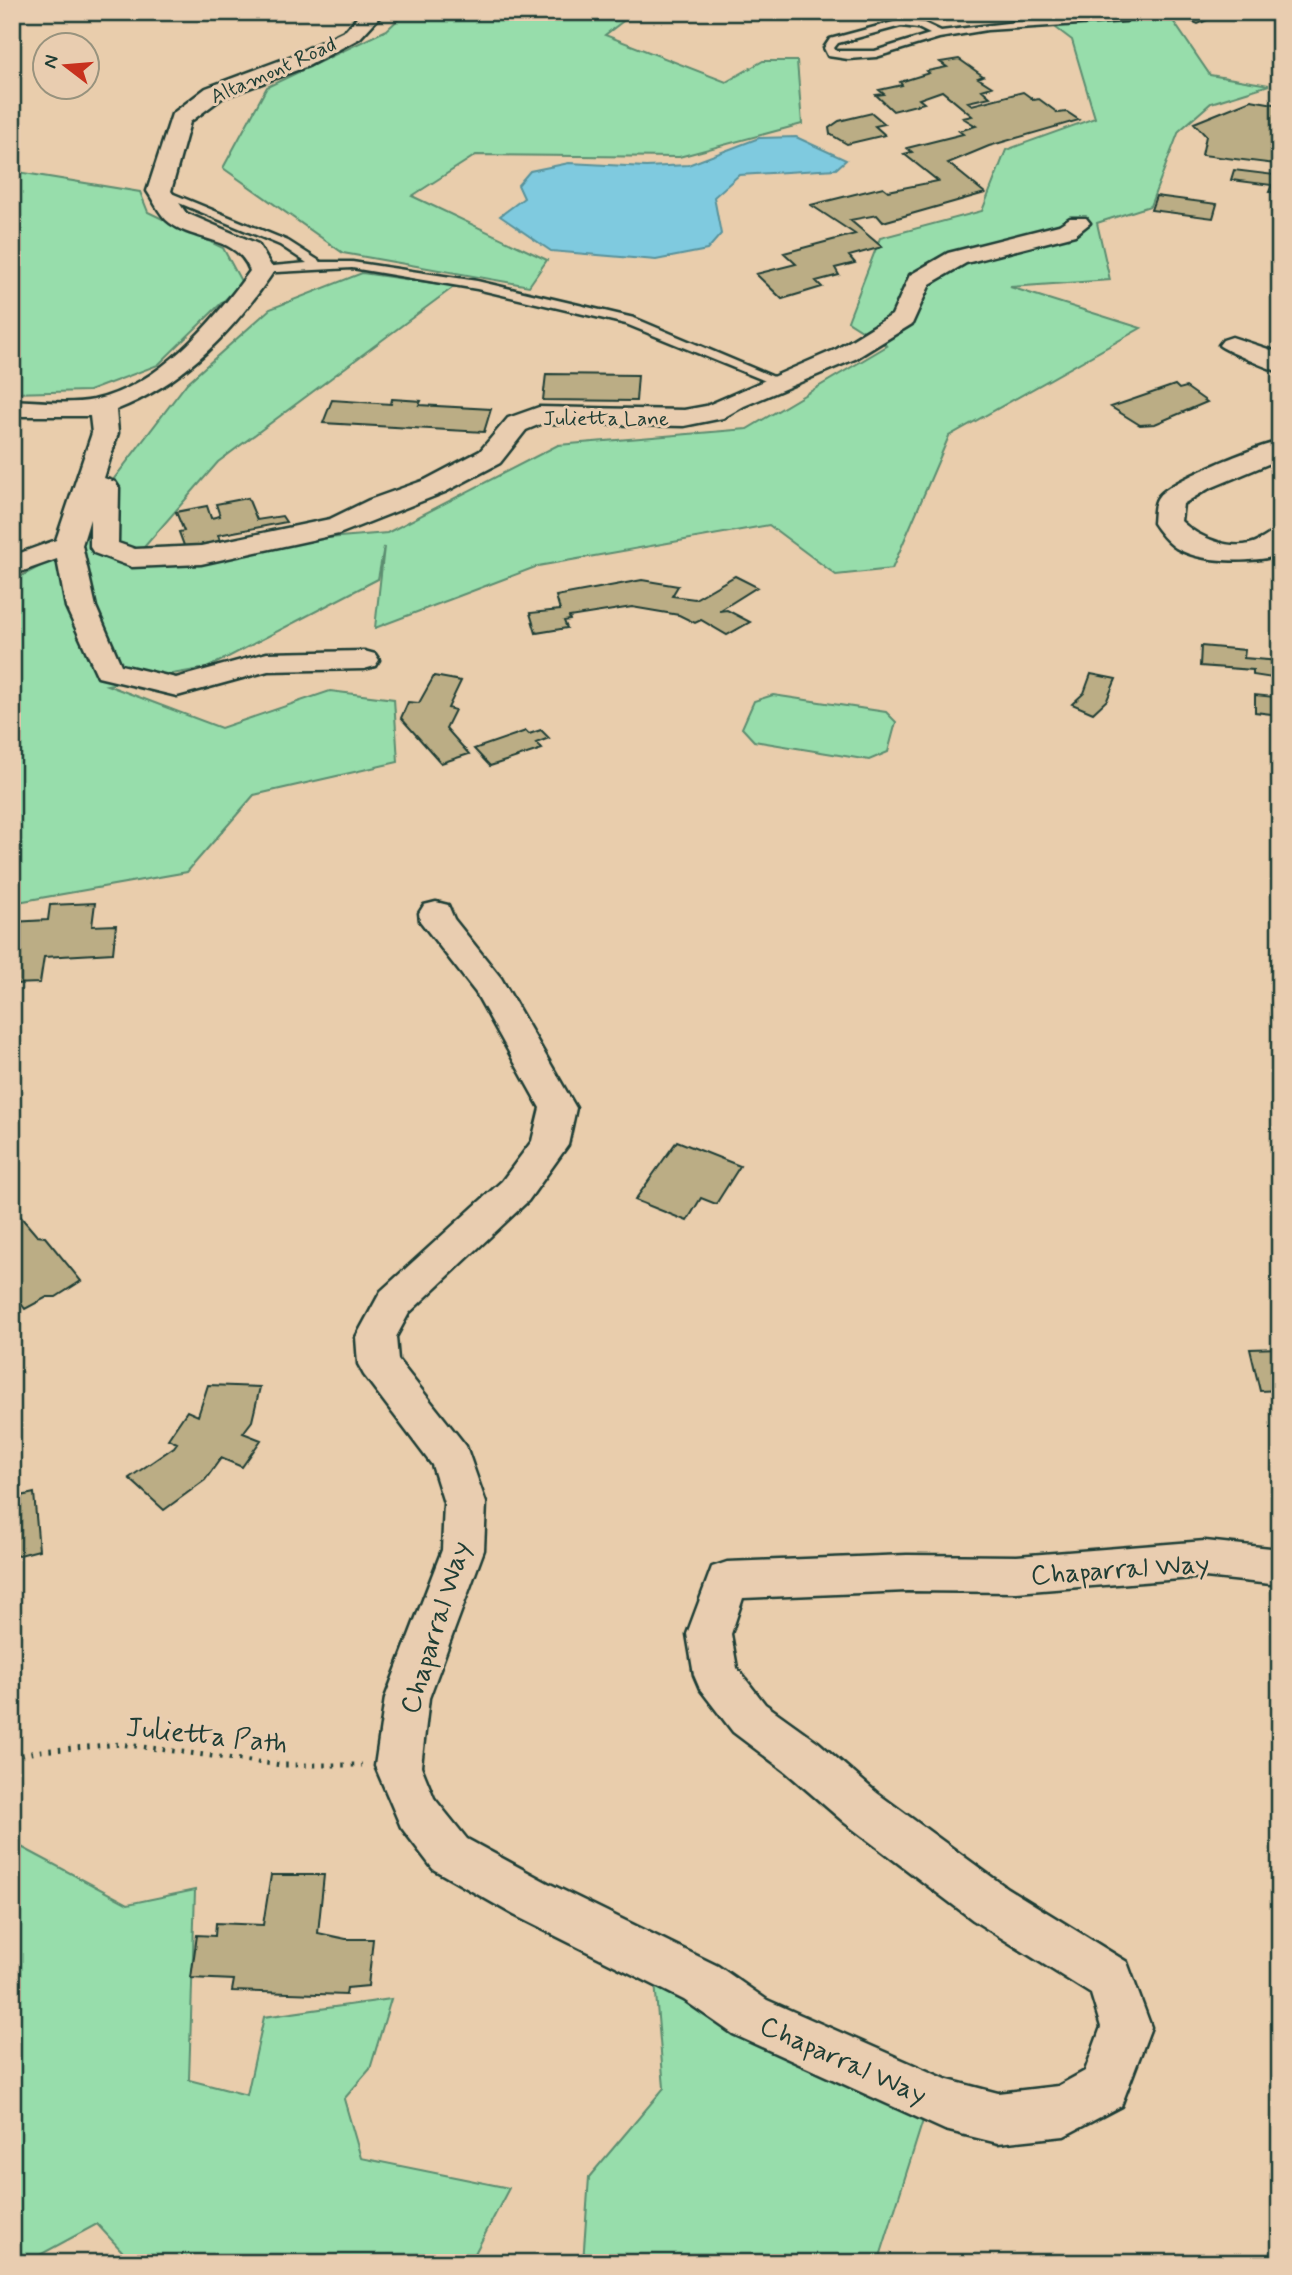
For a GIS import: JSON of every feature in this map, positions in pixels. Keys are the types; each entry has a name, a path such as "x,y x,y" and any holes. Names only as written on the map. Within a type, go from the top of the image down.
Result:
{"street":[{"name":"Altamont Road","path":"159,191 180,119 214,93 300,61 353,34 374,12"},
{"path":"12,408 102,406 145,388 192,352 234,312 262,271 245,243 177,217 159,191"},
{"name":"Julietta Lane","path":"88,482 105,488 104,547 132,558 201,555 339,526 379,506 435,486 490,457 517,424 539,415 684,418 714,412 735,400 782,383 846,354 903,319 919,281 957,258 1067,230 1078,223"},
{"path":"1232,345 1261,352 1280,363"},
{"path":"102,406 105,433 68,545 81,607 109,671 177,687 267,662 363,660"},
{"path":"1280,449 1198,483 1170,500 1167,523 1186,542 1225,553 1266,550 1280,538"},
{"path":"12,566 68,545"},
{"name":"Chaparral Way","path":"436,913 437,921 489,986 558,1108 550,1145 515,1191 396,1302 376,1337 378,1364 451,1458 465,1503 464,1550 407,1698 398,1766 417,1812 450,1854 531,1899 701,1983 750,2017 945,2105 998,2119 1064,2111 1103,2088 1126,2026 1110,1979 989,1904 749,1718 716,1675 709,1634 727,1580 907,1573 1017,1574 1205,1559 1280,1567"}],"lane":[{"path":"940,35 920,25 901,23 834,41 829,48 832,54 867,57 940,35 1080,19 1122,19"},
{"path":"159,191 284,243 320,265"},
{"path":"262,271 320,265 352,265 477,285 630,321 782,383"}],"path":[{"name":"Julietta Path","path":"12,1757 41,1751 120,1744 281,1765 398,1766"}],"green space":[{"path":"406,12 635,12 605,35 726,82 763,61 797,61 802,124 679,157 476,155 412,196 547,260 529,286 343,253 223,168 267,87 387,30"},
{"path":"1035,12 1167,12 1210,75 1269,85 1211,103 1179,131 1150,206 1097,223 1110,280 1010,287 1141,328 949,436 892,569 836,575 769,525 538,566 375,628 384,547 378,579 207,668 107,685 221,728 330,691 394,699 398,762 254,795 187,872 12,903 12,581 52,560 187,383 270,309 362,273 455,286 218,462 132,561 292,541 387,533 558,445 747,429 887,346 848,321 880,238 982,211 1006,150 1095,118 1072,40"},
{"path":"12,171 140,192 148,212 223,248 242,283 158,365 89,391 12,393"},
{"path":"773,695 886,712 896,722 888,752 869,760 754,741 742,728 754,701"},
{"path":"12,1842 128,1904 195,1890 189,2080 247,2095 264,2017 391,1999 370,2069 344,2099 361,2158 509,2188 470,2263 133,2263 97,2224 25,2263 12,2263"},
{"path":"654,1970 925,2114 878,2263 583,2263 589,2177 664,2088"}],"water":[{"path":"796,137 846,160 836,169 739,175 714,197 721,234 707,250 656,260 551,251 500,216 524,198 518,185 530,171 569,163 646,167 688,165 759,138"}],"building":[{"path":"1180,12 1207,12 1204,15 1212,18 1198,24 1182,17 1186,14"},
{"path":"959,59 983,76 978,78 992,87 982,90 990,97 968,102 972,105 1023,92 1034,100 1039,99 1058,113 1067,112 1079,120 989,146 948,163 985,193 883,222 877,215 850,220 882,247 849,256 855,263 835,268 839,275 816,281 822,287 782,299 756,274 796,264 784,253 855,234 811,205 883,187 888,191 938,181 904,154 912,152 907,148 963,134 959,131 976,126 963,118 972,116 942,91 919,99 924,103 893,111 876,95 884,94 879,90 902,85 900,82 929,73 927,71 947,67 940,62"},
{"path":"1251,100 1280,105 1280,174 1276,192 1269,192 1272,185 1231,180 1234,170 1274,175 1276,164 1202,155 1206,136 1194,123"},
{"path":"872,113 885,124 875,126 885,135 847,144 830,134 829,128 839,121"},
{"path":"1156,196 1217,204 1213,218 1151,210"},
{"path":"546,374 638,375 636,401 543,400"},
{"path":"1175,385 1179,389 1186,387 1207,402 1155,424 1140,425 1111,407"},
{"path":"392,399 421,401 419,405 491,409 484,432 323,423 332,400 391,404"},
{"path":"248,498 257,520 282,516 286,522 218,535 220,541 185,548 179,532 184,531 176,512 207,506 211,518 220,516 216,504"},
{"path":"735,576 757,587 719,611 727,610 750,622 727,635 701,620 695,623 679,615 632,607 569,617 570,620 564,621 567,628 536,633 530,613 560,610 556,596 642,580 678,586 672,596 695,599"},
{"path":"1201,646 1245,650 1244,658 1280,661 1280,715 1255,712 1255,695 1274,697 1273,678 1253,675 1253,670 1200,666"},
{"path":"1091,674 1116,679 1107,700 1093,713 1072,704 1084,693"},
{"path":"434,676 461,681 448,708 455,710 446,728 469,754 441,763 401,718 408,702 419,703"},
{"path":"541,730 549,738 536,743 542,749 490,766 474,749 526,731 529,734"},
{"path":"95,903 92,926 116,925 113,953 44,957 40,983 12,984 12,922 48,920 50,905"},
{"path":"677,1141 740,1166 716,1204 701,1198 687,1221 635,1200"},
{"path":"13,1215 20,1216 37,1236 45,1237 81,1281 56,1297 47,1297 25,1309 12,1291"},
{"path":"1280,1348 1280,1390 1260,1391 1250,1349"},
{"path":"208,1385 260,1387 252,1421 243,1433 261,1440 242,1467 221,1458 205,1480 164,1510 129,1478 174,1447 177,1443 168,1439 187,1411 198,1416"},
{"path":"34,1493 39,1550 12,1557 12,1498"},
{"path":"271,1875 324,1875 318,1933 346,1939 373,1939 368,1986 347,1988 346,1995 232,1991 234,1980 191,1978 197,1935 215,1936 216,1923 263,1925"}]}
